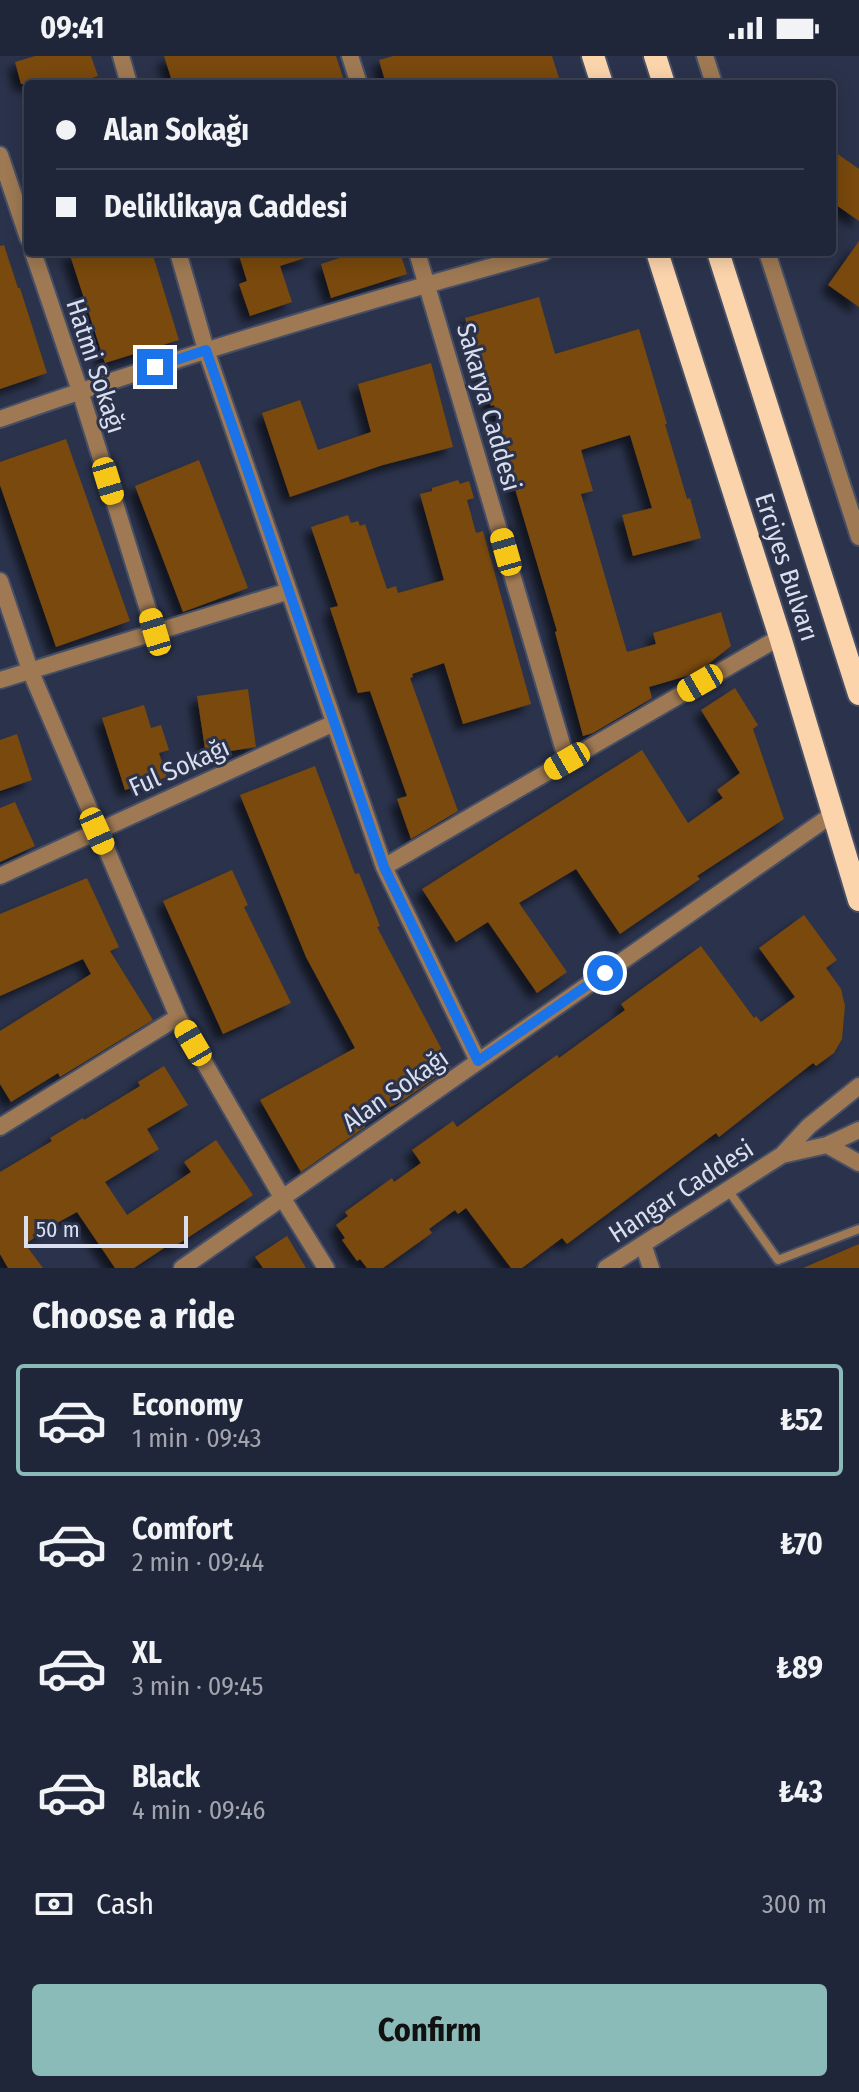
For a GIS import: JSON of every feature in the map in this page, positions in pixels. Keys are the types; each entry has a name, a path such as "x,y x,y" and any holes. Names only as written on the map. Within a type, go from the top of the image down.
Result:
{"highway":[{"path":"593,56 601,80"},
{"path":"655,56 663,80"},
{"name":"Erciyes Bulvarı","path":"658,256 780,637 859,900"},
{"name":"Erciyes Bulvarı","path":"719,256 859,694"}],"street":[{"path":"121,56 128,80"},
{"path":"350,56 358,80"},
{"path":"705,56 713,80"},
{"path":"0,155 24,226"},
{"name":"Hatmi Sokağı","path":"34,256 155,632"},
{"path":"179,256 206,350 384,867 478,1061"},
{"name":"Sakarya Caddesi","path":"418,256 567,761"},
{"path":"0,419 206,350 530,256"},
{"path":"768,256 859,537"},
{"path":"0,581 30,670 178,1017 326,1268"},
{"path":"0,680 289,591"},
{"path":"384,867 780,637"},
{"name":"Ful Sokağı","path":"0,876 334,723"},
{"name":"Alan Sokağı","path":"182,1268 833,814"},
{"path":"0,1127 178,1017"},
{"name":"Hangar Caddesi","path":"606,1268 782,1155 809,1126 859,1086"},
{"name":"Hangar Caddesi","path":"782,1155 827,1145 859,1130"},
{"path":"827,1145 859,1163"},
{"path":"643,1244 651,1268"}],"lane":[{"path":"727,1189 778,1260 859,1229"}],"building":[{"path":"35,56 91,56 98,76 86,80 24,80 21,84 15,62"},
{"path":"164,56 336,56 344,80 172,80"},
{"path":"393,56 552,56 560,80 385,80 379,60"},
{"path":"836,153 859,169 859,221 836,205"},
{"path":"859,241 859,307 828,285"},
{"path":"4,245 47,373 0,389 0,246"},
{"path":"70,256 153,256 179,340 105,363"},
{"path":"239,256 311,256 280,266 292,302 250,316 239,284 247,281"},
{"path":"346,256 401,256 407,274 331,298 321,264"},
{"path":"539,297 555,354 639,329 701,538 633,556 622,515 652,508 630,435 581,450 593,491 581,494 627,652 656,644 653,633 721,612 731,646 697,673 649,687 652,698 583,736 557,631 510,472 513,472 465,318"},
{"path":"431,363 453,447 383,465 290,497 262,413 300,400 318,450 371,432 358,384"},
{"path":"66,439 130,621 56,647 0,485 0,462"},
{"path":"199,460 248,588 183,612 135,486"},
{"path":"458,480 460,484 469,481 474,498 467,500 476,533 483,531 531,704 463,724 444,663 412,674 410,678 458,811 411,839 397,799 407,796 370,691 358,693 330,608 338,606 311,527 348,515 351,523 358,521 360,526 365,524 387,589 396,586 398,593 444,580 420,494"},
{"path":"735,688 758,725 753,729 784,819 697,876 700,879 620,934 576,869 519,903 567,972 537,993 488,922 456,942 422,889 642,750 688,823 723,798 717,790 740,773 701,710"},
{"path":"248,689 256,747 206,755 197,696"},
{"path":"144,705 151,728 161,725 169,750 159,753 167,777 125,790 102,718"},
{"path":"17,734 32,780 0,791 0,740"},
{"path":"315,766 355,874 359,873 380,926 377,927 451,1067 402,1101 362,1122 365,1127 301,1172 260,1100 355,1048 306,957 240,795"},
{"path":"15,802 35,846 0,862 0,808"},
{"path":"232,870 248,905 244,907 291,1003 223,1034 163,901"},
{"path":"87,878 119,947 110,951 153,1020 60,1077 58,1073 11,1102 0,1084 0,1031 91,974 83,959 0,996 0,914"},
{"path":"804,915 837,960 826,968 841,989 845,1006 842,1039 834,1053 816,1066 813,1063 719,1137 716,1133 567,1244 562,1238 522,1268 511,1268 466,1208 458,1214 455,1210 429,1229 432,1233 383,1268 367,1268 360,1259 357,1261 336,1225 348,1216 345,1212 392,1178 394,1182 421,1163 412,1150 453,1121 457,1127 557,1055 559,1058 625,1010 621,1004 701,946 754,1018 756,1016 761,1022 795,997 759,948"},
{"path":"164,1066 188,1105 147,1129 159,1149 105,1182 127,1215 191,1172 184,1162 216,1140 253,1195 172,1248 170,1244 134,1268 115,1268 77,1212 33,1236 25,1244 43,1268 8,1268 0,1254 0,1172 52,1141 50,1138 140,1086 138,1082"},
{"path":"287,1236 306,1268 263,1268 255,1257"},
{"path":"859,1244 859,1268 803,1268"}],"route":[{"path":"155,367 206,350 384,867 478,1061 605,973"}]}
